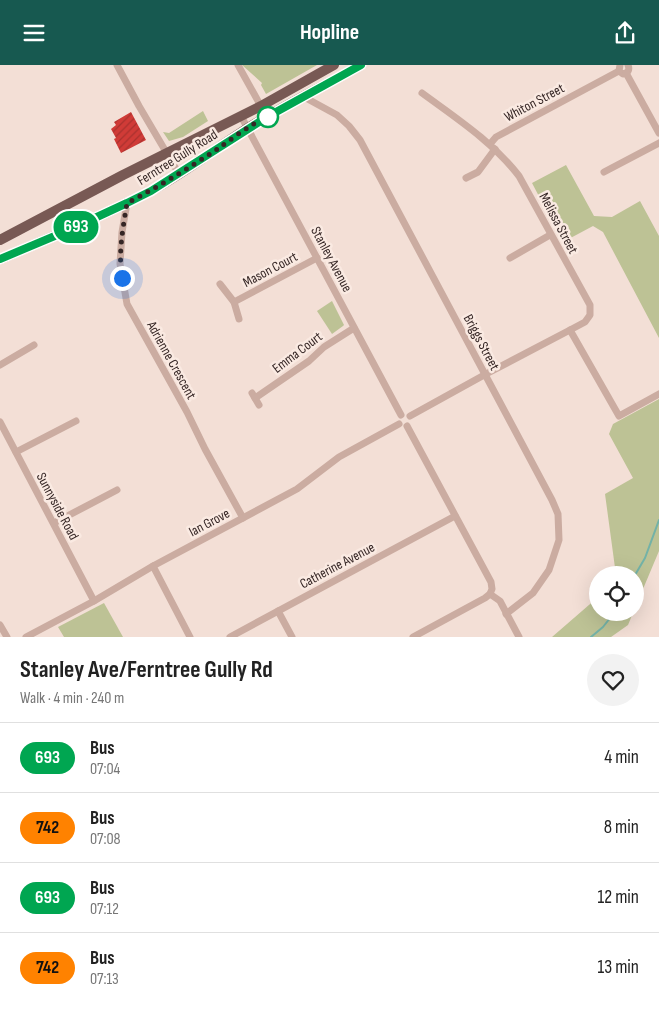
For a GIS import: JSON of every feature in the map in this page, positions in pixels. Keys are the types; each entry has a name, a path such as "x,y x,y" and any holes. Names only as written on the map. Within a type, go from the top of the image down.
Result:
{"main road":[{"name":"Ferntree Gully Road","path":"0,240 123,175 261,106 334,65"},
{"name":"Ferntree Gully Road","path":"0,259 151,191 267,117 362,65"}],"street":[{"path":"117,65 179,174"},
{"path":"238,65 267,117"},
{"path":"625,67 659,133"},
{"name":"Whiton Street","path":"466,178 478,172 493,147 496,137 625,67"},
{"name":"Melissa Street","path":"422,93 493,147 519,176 590,305 590,315 585,322 570,331"},
{"name":"Briggs Street","path":"304,97 337,115 360,140 486,374 558,514 559,540 549,570 533,593 506,614"},
{"name":"Stanley Avenue","path":"241,116 401,415"},
{"path":"604,172 659,143"},
{"name":"Adrienne Crescent","path":"127,203 122,232 120,264 127,305 187,412 243,518"},
{"path":"510,258 550,235"},
{"name":"Mason Court","path":"234,301 317,258"},
{"name":"Mason Court","path":"220,284 234,301 239,319"},
{"name":"Emma Court","path":"259,405 254,395 309,361 324,347 354,328"},
{"path":"413,637 485,598 492,589 491,582 455,516 403,425 398,420 401,415 410,416 570,331 619,416 659,394"},
{"path":"0,365 34,345"},
{"path":"403,425 410,422 410,416"},
{"path":"16,452 76,421"},
{"name":"Sunnyside Road","path":"0,423 94,601"},
{"name":"Ian Grove","path":"26,637 297,489 339,457 403,425"},
{"path":"54,523 116,490"},
{"name":"Catherine Avenue","path":"230,637 455,516"},
{"path":"153,566 190,637"},
{"path":"490,594 500,601 519,637"},
{"path":"278,611 292,637"},
{"path":"0,625 7,637"}],"green space":[{"path":"242,65 317,65 266,94 261,85 262,83"},
{"path":"203,111 208,121 183,137 169,141 163,132 169,133"},
{"path":"566,165 594,216 612,217 640,201 659,236 659,338 603,232 593,226 563,242 532,183"},
{"path":"332,301 344,325 332,334 317,311"},
{"path":"659,399 659,551 644,587 644,566 615,566 605,494 633,478 609,434 613,424"},
{"path":"104,603 123,637 64,637 58,627"},
{"path":"589,605 589,621 630,621 628,625 611,637 552,637"}],"building":[{"path":"131,112 146,140 121,153 111,129 116,125 114,122"}],"waterway":[{"path":"640,566 659,520"},
{"path":"591,637 608,621"}],"bus line":[{"name":"693","path":"0,259 69,230 151,191 267,117 361,65"}],"route":[{"path":"122,278 120,264 122,232 127,203 179,174 268,117"}]}
